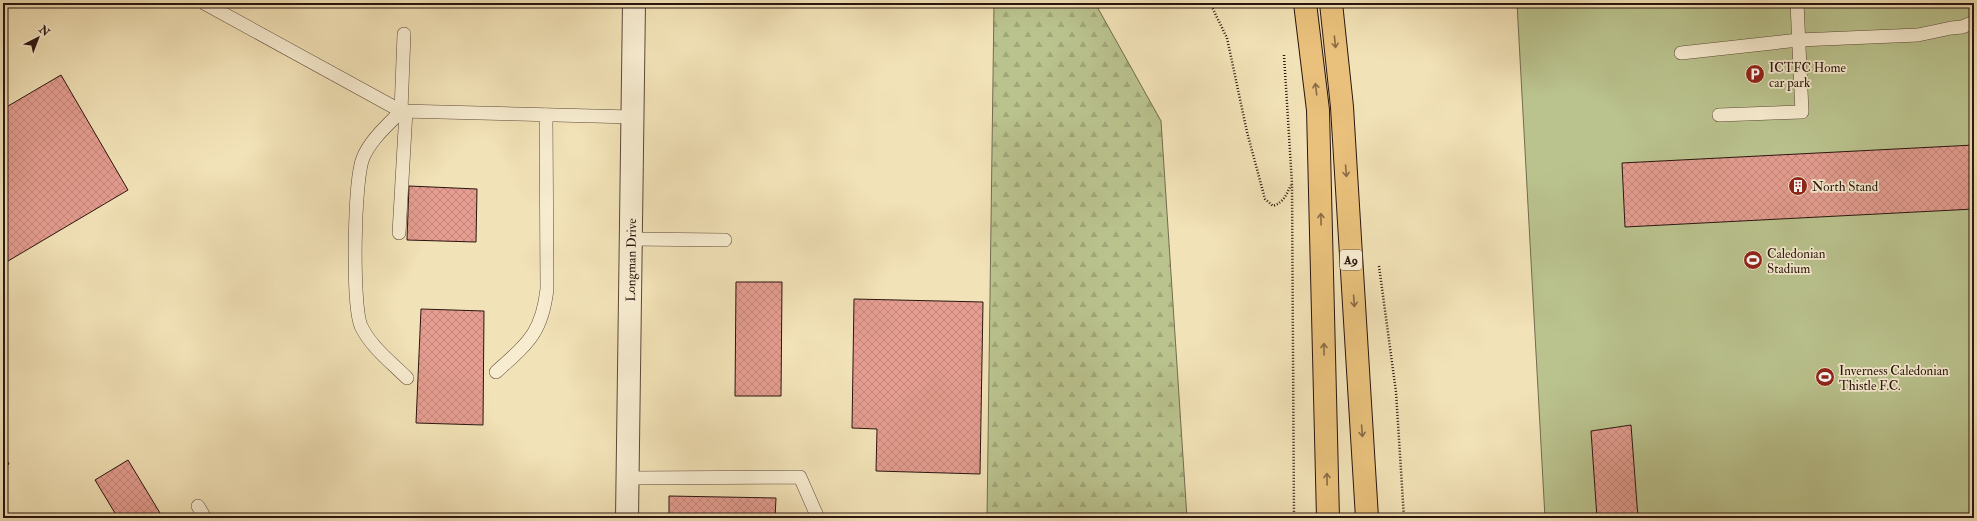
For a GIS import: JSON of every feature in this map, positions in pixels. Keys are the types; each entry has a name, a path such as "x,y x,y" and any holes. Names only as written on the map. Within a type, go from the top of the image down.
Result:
{"highway":[{"name":"A9","path":"1305,3 1318,110 1328,518"},
{"name":"A9","path":"1331,3 1342,107 1367,518"}],"street":[{"name":"Longman Drive","path":"627,518 634,3"}],"lane":[{"path":"204,3 403,111 632,117"},
{"path":"1719,115 1802,112 1797,3"},
{"path":"1681,53 1799,40 1918,35 1962,27 1974,22"},
{"path":"399,233 404,34"},
{"path":"403,111 376,137 363,157 358,176 355,284 356,308 361,327 377,348 407,378"},
{"path":"496,372 524,346 539,326 545,307 547,289 546,115"},
{"path":"630,239 725,240"},
{"path":"628,478 800,477 818,518"},
{"path":"198,506 205,518"}],"path":[{"path":"1210,3 1227,38 1247,132 1265,199 1273,206 1279,203 1285,198 1292,184"},
{"path":"1283,50 1292,184 1294,518"}],"green space":[{"path":"994,3 1095,3 1161,121 1187,518 987,518"},
{"name":"Caledonian Stadium","path":"1517,3 1974,3 1974,518 1545,518"}],"building":[{"path":"61,75 128,190 3,264 3,109"},
{"name":"North Stand","path":"1974,145 1974,209 1625,227 1622,163"},
{"path":"409,186 477,189 476,242 407,240"},
{"path":"736,282 782,282 781,396 735,396"},
{"path":"854,299 983,302 980,474 876,471 877,429 852,428"},
{"path":"421,309 484,311 483,425 416,423"},
{"path":"1631,425 1638,518 1597,518 1591,431"},
{"path":"3,453 9,464 3,468"},
{"path":"128,460 163,518 118,518 95,480"},
{"path":"669,496 776,498 775,518 669,518"}],"place":[{"name":"ICTFC Home car park","path":"1755,74"},
{"name":"North Stand","path":"1798,186"},
{"name":"Caledonian Stadium","path":"1753,260"},
{"name":"Inverness Caledonian Thistle F.C.","path":"1825,377"}]}
